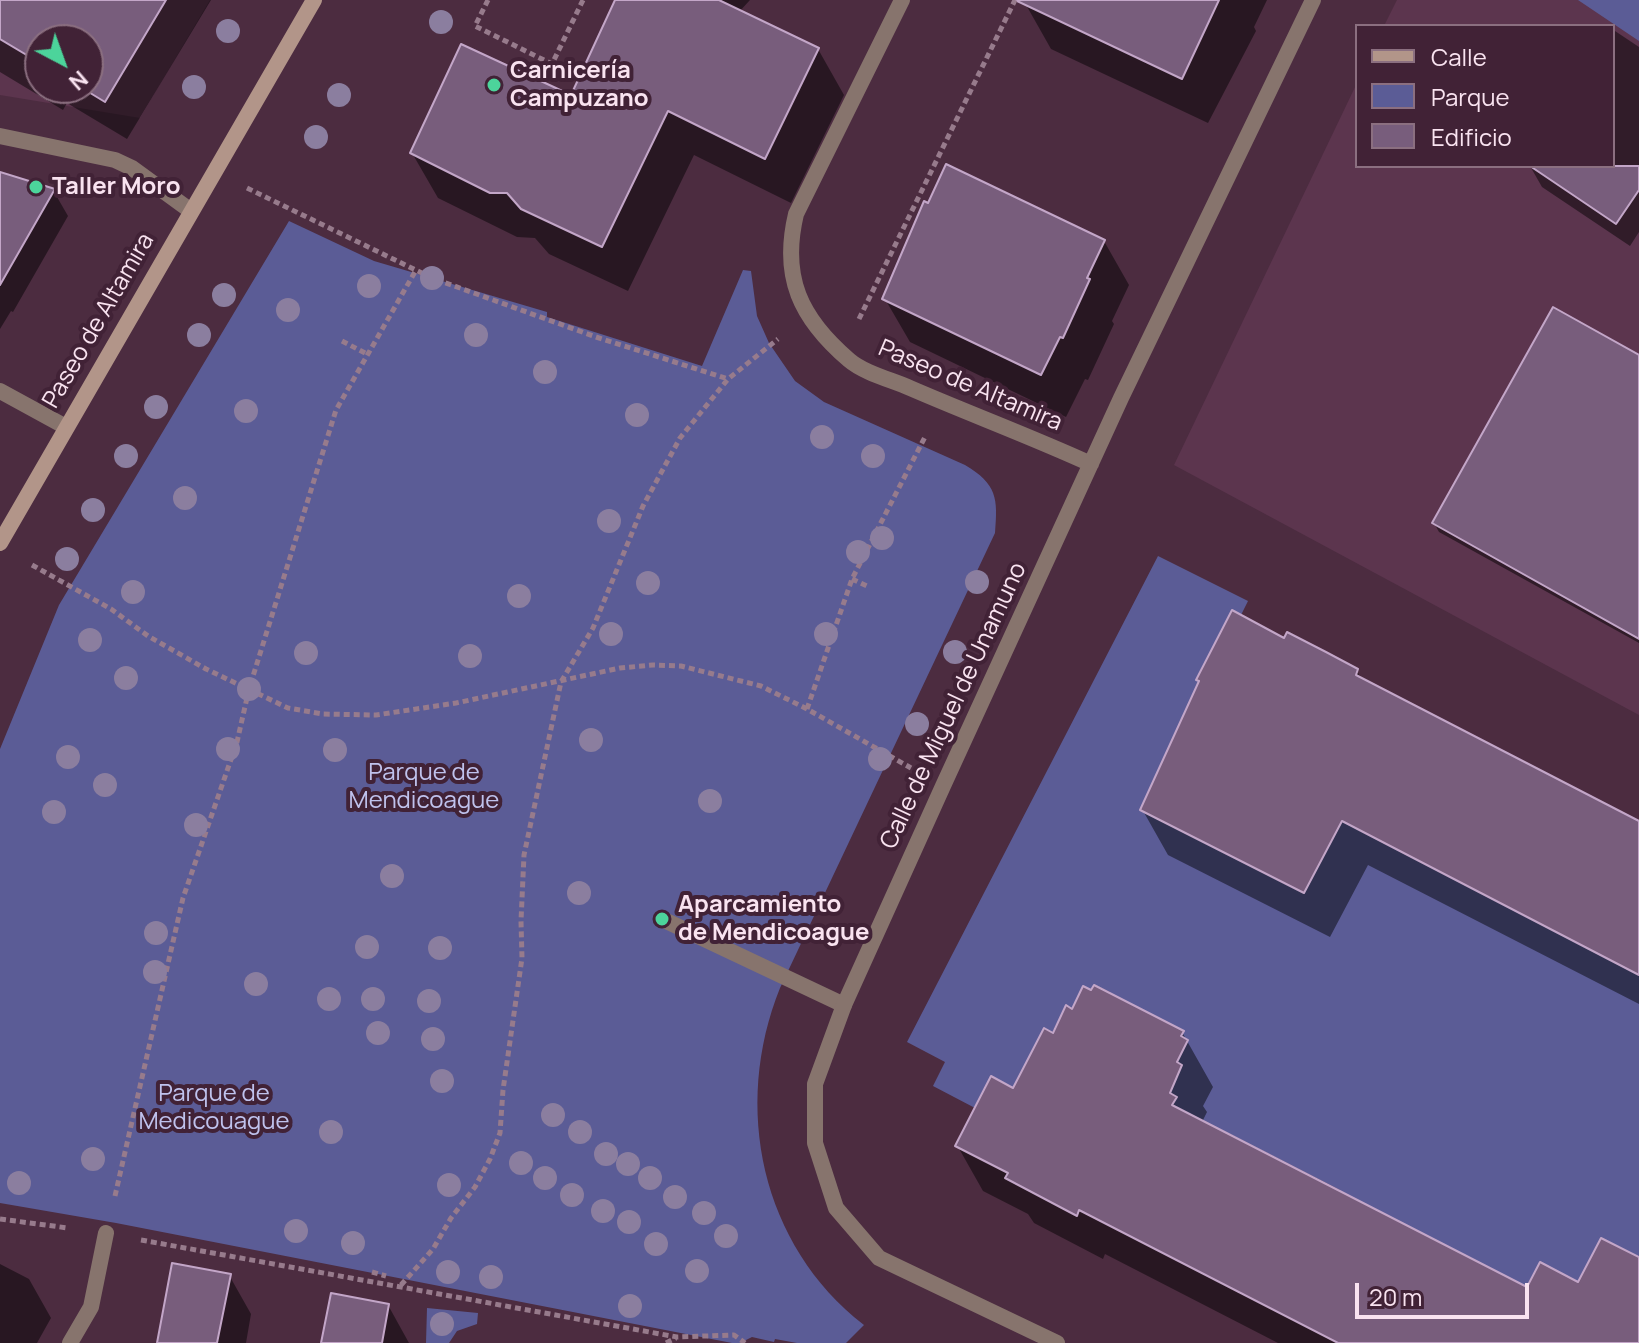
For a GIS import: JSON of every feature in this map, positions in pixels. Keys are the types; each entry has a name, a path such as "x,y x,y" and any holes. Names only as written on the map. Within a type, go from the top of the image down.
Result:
{"main road":[{"name":"Paseo de Altamira","path":"0,543 314,0"}],"street":[{"name":"Paseo de Altamira","path":"902,0 796,214 789,242 795,292 808,314 851,362 1091,464"},
{"name":"Calle de Miguel de Unamuno","path":"1057,1343 879,1258 836,1208 815,1143 815,1084 844,1005 943,786 1091,464 1313,0"},
{"path":"0,136 115,160 132,168 191,211"},
{"path":"0,391 66,427"},
{"path":"662,919 844,1005"},
{"path":"72,1343 91,1307 106,1233"}],"path":[{"path":"488,0 475,26 552,64 583,0"},
{"path":"842,353 1015,0"},
{"path":"214,173 416,270 511,307 728,379"},
{"path":"106,1233 183,898 237,742 249,689 336,410 416,270"},
{"path":"401,1285 433,1249 451,1218 475,1187 500,1133 522,958 524,855 561,682 593,628 643,506 680,438 728,379 808,314"},
{"path":"342,341 367,354"},
{"path":"807,709 852,579 944,402"},
{"path":"28,562 111,609 148,636 288,708 323,714 376,715 456,703 620,668 681,666 761,686 943,786"},
{"path":"852,579 867,586"},
{"path":"0,1219 106,1233 677,1337 734,1335 745,1343"},
{"path":"372,1272 386,1276"},
{"path":"666,1343 677,1337"}],"shaded area":[{"path":"0,0 210,0 140,118 55,104 104,104 104,24 24,24 24,99 0,95"},
{"path":"1397,0 1639,0 1639,715 1174,465 1355,87 1355,168 1615,168 1615,24 1385,24"}],"green space":[{"path":"1578,0 1639,0 1639,41"},
{"name":"Parque de Mendicoague","path":"289,221 374,261 547,312 547,317 702,366 743,270 751,271 757,316 769,343 795,381 824,402 965,465 984,479 993,493 995,533 780,988 766,1033 758,1080 758,1126 765,1171 780,1215 801,1255 829,1292 864,1325 846,1343 797,1343 775,1339 774,1342 752,1337 732,1343 0,1203 0,749 59,605"},
{"path":"1158,556 1248,601 1241,615 1232,611 1196,680 1199,681 1140,810 1303,893 1369,770 1639,975 1639,1257 1601,1238 1578,1282 1540,1262 1527,1287 1326,1218 1340,1190 1228,1133 1145,1156 1177,1097 1169,1093 1182,1066 1177,1062 1183,1031 1107,999 1110,992 1095,985 1091,990 1083,987 1072,1009 1066,1006 1052,1033 1044,1028 1014,1088 991,1076 975,1108 933,1086 945,1062 907,1042"},
{"path":"427,1308 478,1313 477,1324 457,1331 449,1343 426,1343"}],"building":[{"path":"0,0 166,0 105,102 104,24 24,24 24,53 0,39"},
{"path":"615,0 719,0 819,48 765,159 668,111 602,247 521,209 507,193 490,193 410,153 461,44 571,95"},
{"path":"1015,0 1219,0 1182,79"},
{"path":"946,164 1105,240 1063,338 1060,337 1041,375 882,299 924,201 928,203"},
{"path":"1639,166 1639,190 1616,224 1533,168"},
{"path":"0,172 55,189 0,285"},
{"path":"1553,307 1639,355 1639,639 1432,523"},
{"path":"1232,610 1284,638 1287,632 1326,652 1358,669 1356,675 1639,821 1639,975 1342,821 1304,893 1140,810 1199,681 1196,680"},
{"path":"1094,985 1184,1031 1181,1036 1188,1040 1177,1062 1182,1065 1170,1093 1177,1097 1172,1105 1527,1287 1540,1262 1578,1282 1601,1238 1639,1257 1639,1343 1338,1343 1079,1210 1077,1216 1005,1178 1008,1173 955,1146 991,1076 1013,1088 1044,1028 1053,1033 1066,1005 1072,1009 1083,986 1091,990"},
{"path":"172,1263 231,1274 217,1343 157,1343"},
{"path":"331,1293 389,1304 382,1343 321,1343"}],"place":[{"name":"Carnicería Campuzano","path":"494,85"},
{"name":"Taller Moro","path":"36,187"},
{"name":"Aparcamiento de Mendicoague","path":"662,919"}],"park label":[{"name":"Parque de Medicouague","path":"214,1108"}]}
